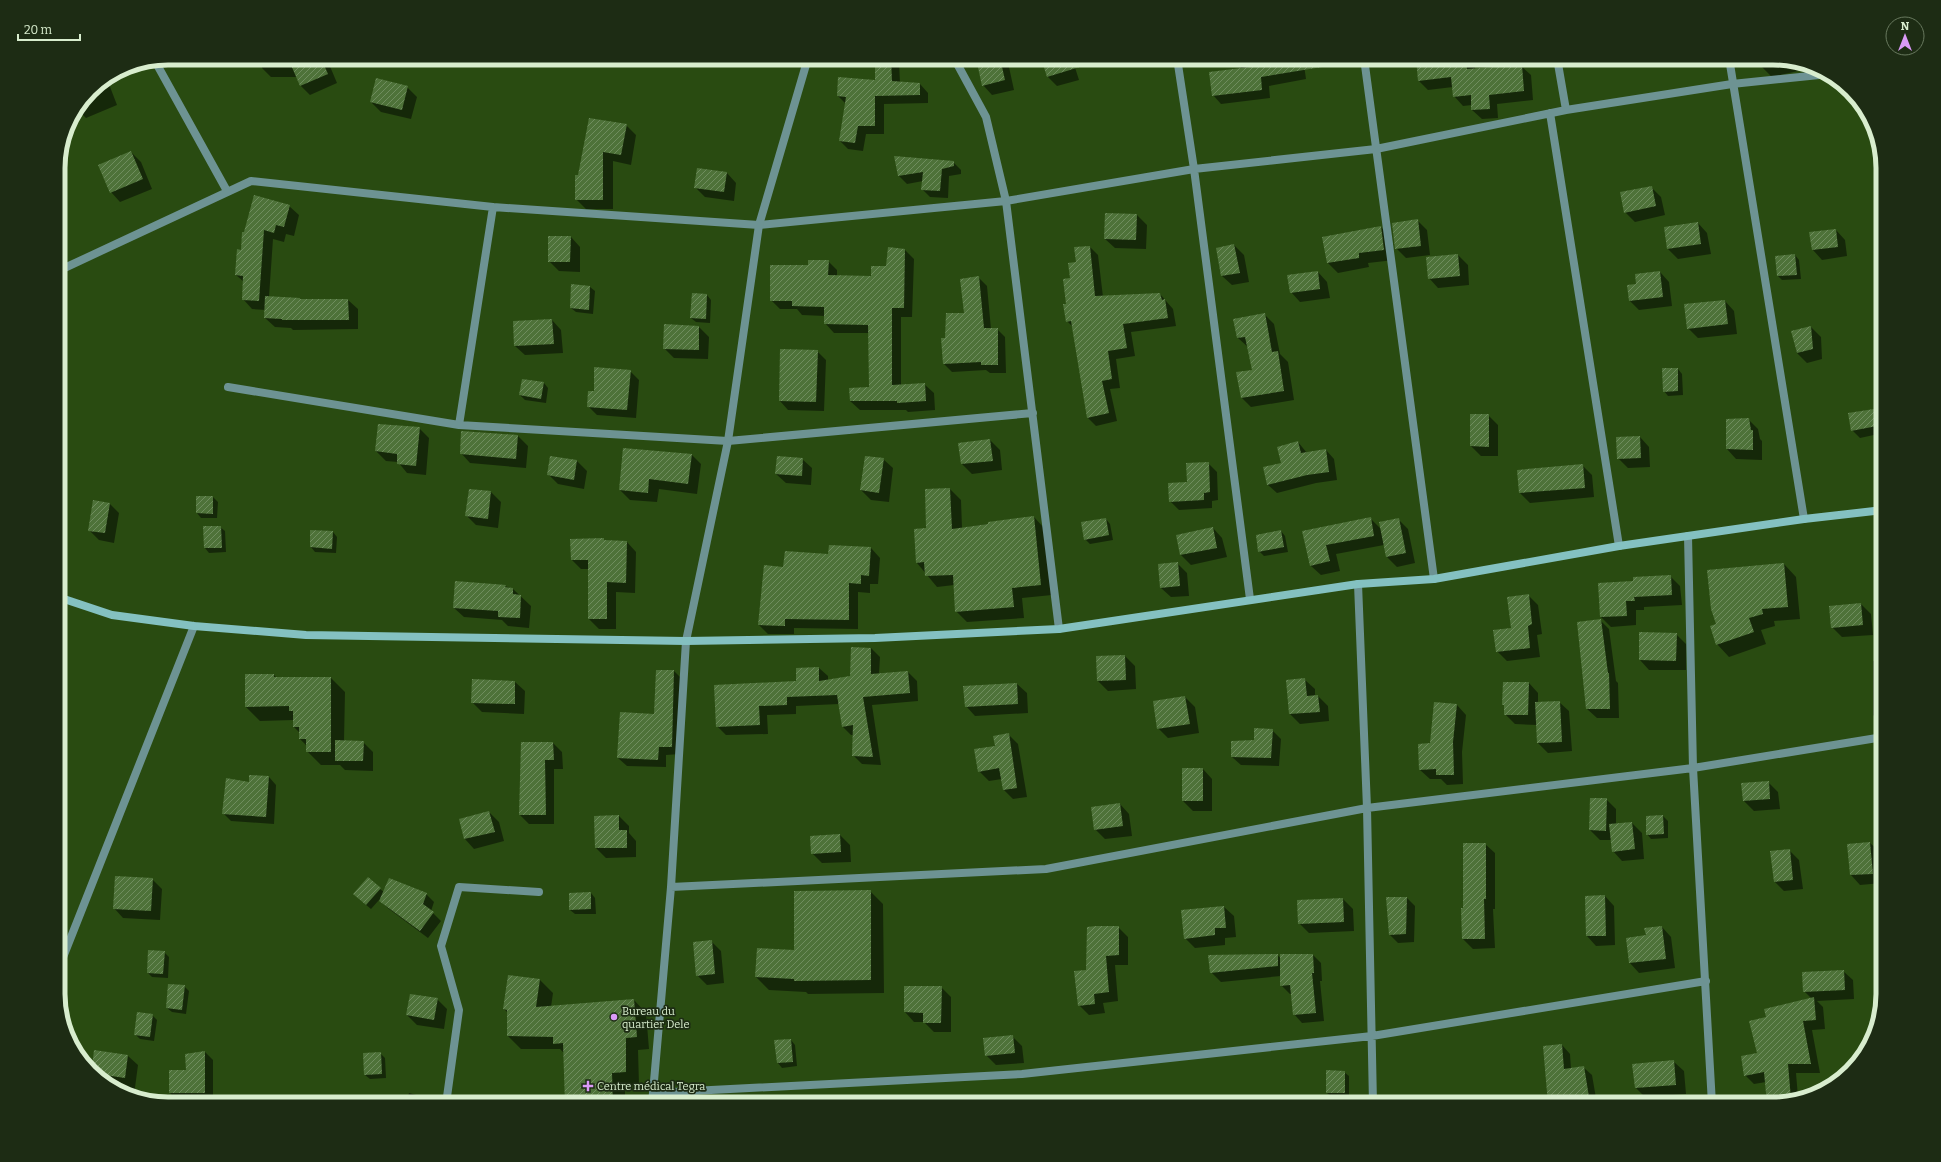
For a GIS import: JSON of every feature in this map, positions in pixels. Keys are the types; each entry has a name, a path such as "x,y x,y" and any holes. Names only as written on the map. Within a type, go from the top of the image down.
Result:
{"main road":[{"path":"65,599 112,615 194,626 306,635 686,641 875,638 1059,629 1250,599 1358,584 1434,579 1619,546 1804,519 1876,511"}],"street":[{"path":"653,1097 671,887 686,641 728,441 759,225 806,65"},
{"path":"958,65 986,117 1006,201 1059,629"},
{"path":"1178,65 1194,169 1250,599"},
{"path":"1365,65 1434,579"},
{"path":"1559,65 1566,110"},
{"path":"1730,65 1804,519"},
{"path":"157,66 227,191"},
{"path":"65,268 251,181 493,207 759,225 1006,201 1194,169 1376,149 1566,110 1732,84 1817,75"},
{"path":"1550,113 1619,546"},
{"path":"459,425 493,207"},
{"path":"228,387 459,425 728,441 1033,413"},
{"path":"1688,536 1694,768 1712,1097"},
{"path":"1358,584 1367,808 1374,1097"},
{"path":"65,952 194,626"},
{"path":"671,887 1046,869 1367,808 1694,768 1876,738"},
{"path":"447,1097 459,1010 441,946 459,887 539,892"},
{"path":"653,1093 1022,1074 1372,1036 1706,981"}],"building":[{"path":"291,65 324,65 328,74 300,86"},
{"path":"875,65 891,65 892,81 920,83 920,95 875,96 875,126 858,126 855,143 839,141 846,97 837,96 838,77 875,80"},
{"path":"978,65 1002,65 1005,80 982,86"},
{"path":"1043,65 1086,65 1047,77"},
{"path":"1322,65 1322,67 1261,77 1262,90 1212,96 1209,72 1258,66"},
{"path":"1417,65 1467,65 1467,69 1522,65 1524,91 1489,95 1490,109 1471,110 1471,95 1453,97 1451,77 1418,81"},
{"path":"376,78 408,86 402,110 370,102"},
{"path":"589,118 627,124 621,155 603,152 603,200 575,200 575,175 578,175"},
{"path":"131,151 143,179 110,193 98,165"},
{"path":"894,156 954,161 954,166 942,169 940,191 921,190 923,172 898,176"},
{"path":"697,168 727,172 724,192 694,188"},
{"path":"1652,186 1656,206 1624,213 1620,192"},
{"path":"254,195 290,205 284,227 276,225 274,233 264,230 259,301 242,300 243,276 235,275 237,249 241,250 242,232 244,232"},
{"path":"1105,213 1137,214 1136,240 1104,239"},
{"path":"1418,219 1421,246 1395,249 1392,223"},
{"path":"1698,222 1701,244 1667,249 1664,227"},
{"path":"1381,226 1384,250 1359,253 1359,258 1327,263 1322,237"},
{"path":"1836,229 1838,247 1812,250 1809,232"},
{"path":"548,236 571,236 570,262 548,262"},
{"path":"1234,244 1240,273 1221,276 1216,248"},
{"path":"1090,246 1095,296 1160,293 1162,300 1165,299 1168,318 1123,324 1127,348 1108,351 1112,379 1102,381 1109,413 1087,418 1071,321 1066,322 1063,304 1066,304 1063,279 1070,278 1068,263 1076,262 1074,247"},
{"path":"888,247 905,249 904,308 892,308 892,385 925,383 926,401 897,403 897,401 850,401 849,388 869,387 868,325 824,324 824,307 792,306 792,301 770,301 770,265 808,265 808,260 829,260 828,275 871,276 871,266 886,266"},
{"path":"1458,254 1460,276 1428,279 1426,257"},
{"path":"1795,254 1797,275 1777,276 1775,256"},
{"path":"1318,271 1320,289 1290,293 1287,275"},
{"path":"1660,271 1663,297 1629,301 1627,285 1636,284 1635,274"},
{"path":"979,276 984,328 998,328 998,365 981,365 981,362 943,364 941,338 945,338 946,313 964,313 960,279"},
{"path":"571,284 590,286 589,310 570,308"},
{"path":"692,293 707,294 706,319 690,318"},
{"path":"265,296 300,299 348,299 349,320 282,320 264,318"},
{"path":"1725,300 1728,324 1687,329 1684,304"},
{"path":"1265,313 1272,352 1278,351 1284,391 1241,398 1236,372 1252,370 1245,337 1237,338 1233,319"},
{"path":"552,319 554,344 514,346 513,321"},
{"path":"664,324 699,326 699,350 663,349"},
{"path":"1811,326 1813,349 1797,353 1791,331"},
{"path":"780,349 818,350 816,402 779,401"},
{"path":"594,367 631,370 627,410 587,407 588,391 594,391"},
{"path":"1662,368 1678,368 1678,391 1663,392"},
{"path":"522,379 544,382 541,399 519,395"},
{"path":"1874,409 1876,426 1851,431 1848,413"},
{"path":"1470,414 1489,414 1489,447 1470,446"},
{"path":"1749,418 1751,430 1753,430 1753,450 1726,449 1726,419"},
{"path":"378,424 420,427 416,466 397,464 397,454 375,451"},
{"path":"461,431 518,435 516,459 460,454"},
{"path":"1640,436 1641,458 1617,459 1616,437"},
{"path":"990,439 993,461 961,464 958,443"},
{"path":"1298,441 1301,453 1326,449 1329,472 1307,475 1267,485 1263,467 1281,463 1277,447"},
{"path":"623,448 692,454 688,484 649,479 648,493 619,490"},
{"path":"550,456 577,460 574,480 547,475"},
{"path":"777,456 803,458 802,476 775,474"},
{"path":"865,456 884,458 879,493 860,490"},
{"path":"1209,462 1210,492 1204,493 1204,500 1169,502 1168,483 1187,482 1186,463"},
{"path":"1583,464 1585,488 1519,493 1517,470"},
{"path":"950,488 952,529 988,524 988,522 1034,516 1041,585 1012,588 1014,607 955,612 953,575 925,576 924,562 916,563 914,529 926,528 925,489"},
{"path":"469,489 491,491 488,519 465,516"},
{"path":"196,496 213,496 213,514 196,513"},
{"path":"93,500 110,503 105,533 88,531"},
{"path":"1371,517 1374,536 1326,545 1330,561 1310,566 1302,531"},
{"path":"1106,518 1109,535 1084,540 1081,522"},
{"path":"1399,518 1406,553 1386,557 1379,522"},
{"path":"203,526 221,526 222,548 204,548"},
{"path":"1213,527 1217,548 1180,555 1176,535"},
{"path":"310,530 333,531 332,549 310,547"},
{"path":"1281,530 1284,547 1258,552 1256,535"},
{"path":"604,538 604,540 627,541 626,583 607,582 607,619 588,619 588,560 571,560 570,539"},
{"path":"829,545 871,547 869,576 861,575 861,584 849,583 849,620 785,619 785,626 758,625 764,565 783,567 785,551 828,554"},
{"path":"1178,562 1180,586 1160,588 1158,564"},
{"path":"1784,563 1788,607 1762,609 1763,614 1749,618 1754,632 1716,645 1710,626 1716,624 1711,609 1707,570"},
{"path":"1671,575 1672,595 1634,597 1635,601 1626,601 1627,616 1600,617 1598,583 1633,581 1633,577"},
{"path":"455,581 506,585 505,587 513,588 513,594 521,595 520,618 498,617 498,611 453,608"},
{"path":"1529,594 1532,624 1528,626 1530,648 1496,652 1493,630 1511,628 1507,597"},
{"path":"1861,603 1863,625 1831,628 1829,606"},
{"path":"1601,619 1609,673 1610,709 1586,709 1577,622"},
{"path":"1639,632 1677,633 1676,661 1639,660"},
{"path":"851,647 871,648 871,674 908,671 910,693 863,697 873,757 852,756 853,725 842,727 837,695 787,697 787,705 759,706 760,725 716,727 714,685 796,681 796,668 819,667 819,681 850,676"},
{"path":"1125,655 1126,680 1097,681 1096,656"},
{"path":"656,670 674,670 672,747 659,747 658,760 617,758 620,712 654,714"},
{"path":"245,674 274,674 274,677 331,677 331,752 306,752 306,739 299,739 299,727 293,727 293,711 289,711 289,706 245,707"},
{"path":"1305,678 1307,696 1318,695 1320,712 1289,714 1286,680"},
{"path":"472,679 515,681 515,704 471,703"},
{"path":"1503,682 1529,682 1528,715 1504,715 1504,705 1502,705"},
{"path":"1017,683 1018,704 965,707 963,686"},
{"path":"1185,696 1190,724 1157,729 1153,701"},
{"path":"1560,701 1562,742 1537,743 1535,702"},
{"path":"1434,702 1457,704 1453,742 1454,775 1436,775 1436,769 1419,770 1418,744 1430,743"},
{"path":"1254,728 1273,729 1271,758 1231,757 1231,741 1254,740"},
{"path":"1009,733 1017,788 1003,790 999,768 978,772 974,749 995,746 993,736"},
{"path":"335,740 364,741 363,761 335,761"},
{"path":"521,742 553,742 554,760 545,760 546,815 519,815"},
{"path":"1182,768 1203,768 1203,801 1182,801"},
{"path":"249,775 269,776 266,817 222,814 226,778 249,782"},
{"path":"1769,781 1770,799 1743,801 1741,783"},
{"path":"1590,798 1607,798 1606,831 1589,830"},
{"path":"1120,803 1123,826 1094,830 1091,807"},
{"path":"489,811 495,832 464,839 459,819"},
{"path":"619,815 619,830 627,830 627,848 595,848 594,816"},
{"path":"1663,815 1664,834 1646,835 1646,816"},
{"path":"1632,822 1635,849 1612,852 1609,824"},
{"path":"840,834 841,852 811,854 810,836"},
{"path":"1870,842 1873,874 1850,875 1847,844"},
{"path":"1463,843 1486,843 1486,899 1484,899 1485,939 1462,939 1461,908 1463,908"},
{"path":"1790,849 1793,880 1774,882 1770,851"},
{"path":"115,876 153,878 151,911 113,909"},
{"path":"368,877 381,888 366,905 353,894"},
{"path":"389,878 427,893 423,904 434,912 420,931 379,901"},
{"path":"871,890 871,980 794,981 794,979 755,977 757,948 794,950 794,891"},
{"path":"591,892 591,909 569,910 569,893"},
{"path":"1605,895 1606,936 1586,936 1585,896"},
{"path":"1386,897 1407,897 1406,934 1389,935"},
{"path":"1343,898 1344,922 1298,924 1297,900"},
{"path":"1224,906 1226,928 1215,928 1215,935 1184,939 1181,910"},
{"path":"1119,926 1119,955 1106,956 1109,992 1094,994 1095,1004 1078,1006 1074,971 1086,970 1087,927"},
{"path":"1662,926 1666,959 1629,963 1626,938 1646,935 1644,928"},
{"path":"712,940 715,974 696,976 693,942"},
{"path":"148,950 165,951 163,974 147,973"},
{"path":"1278,954 1278,966 1210,973 1208,955"},
{"path":"1280,954 1313,954 1314,973 1312,973 1316,1013 1293,1015 1290,985 1280,986"},
{"path":"1844,970 1845,990 1803,992 1802,972"},
{"path":"508,975 540,979 536,1007 634,999 637,1037 626,1038 626,1072 612,1073 613,1097 565,1097 563,1043 553,1044 553,1037 507,1036 507,1010 503,1009"},
{"path":"168,984 185,985 182,1010 166,1008"},
{"path":"904,986 942,986 941,1023 923,1023 923,1013 904,1012"},
{"path":"410,994 438,998 434,1020 406,1015"},
{"path":"1814,997 1816,1020 1803,1021 1811,1064 1788,1064 1791,1095 1766,1097 1764,1072 1744,1076 1741,1056 1757,1053 1749,1021 1766,1017 1764,1009"},
{"path":"137,1012 153,1014 150,1037 134,1035"},
{"path":"1013,1035 1015,1053 985,1056 983,1038"},
{"path":"791,1039 793,1062 777,1063 774,1040"},
{"path":"1562,1044 1564,1069 1584,1066 1589,1097 1547,1097 1543,1046"},
{"path":"94,1050 128,1055 125,1078 104,1075 92,1064"},
{"path":"205,1051 205,1093 169,1093 169,1070 186,1070 185,1054"},
{"path":"381,1052 382,1074 364,1075 363,1053"},
{"path":"1674,1060 1676,1085 1635,1088 1632,1064"},
{"path":"1326,1070 1345,1071 1345,1093 1326,1093"}],"place":[{"name":"Bureau du quartier Dele","path":"614,1017"},
{"name":"Centre médical Tegra","path":"588,1086"}]}
